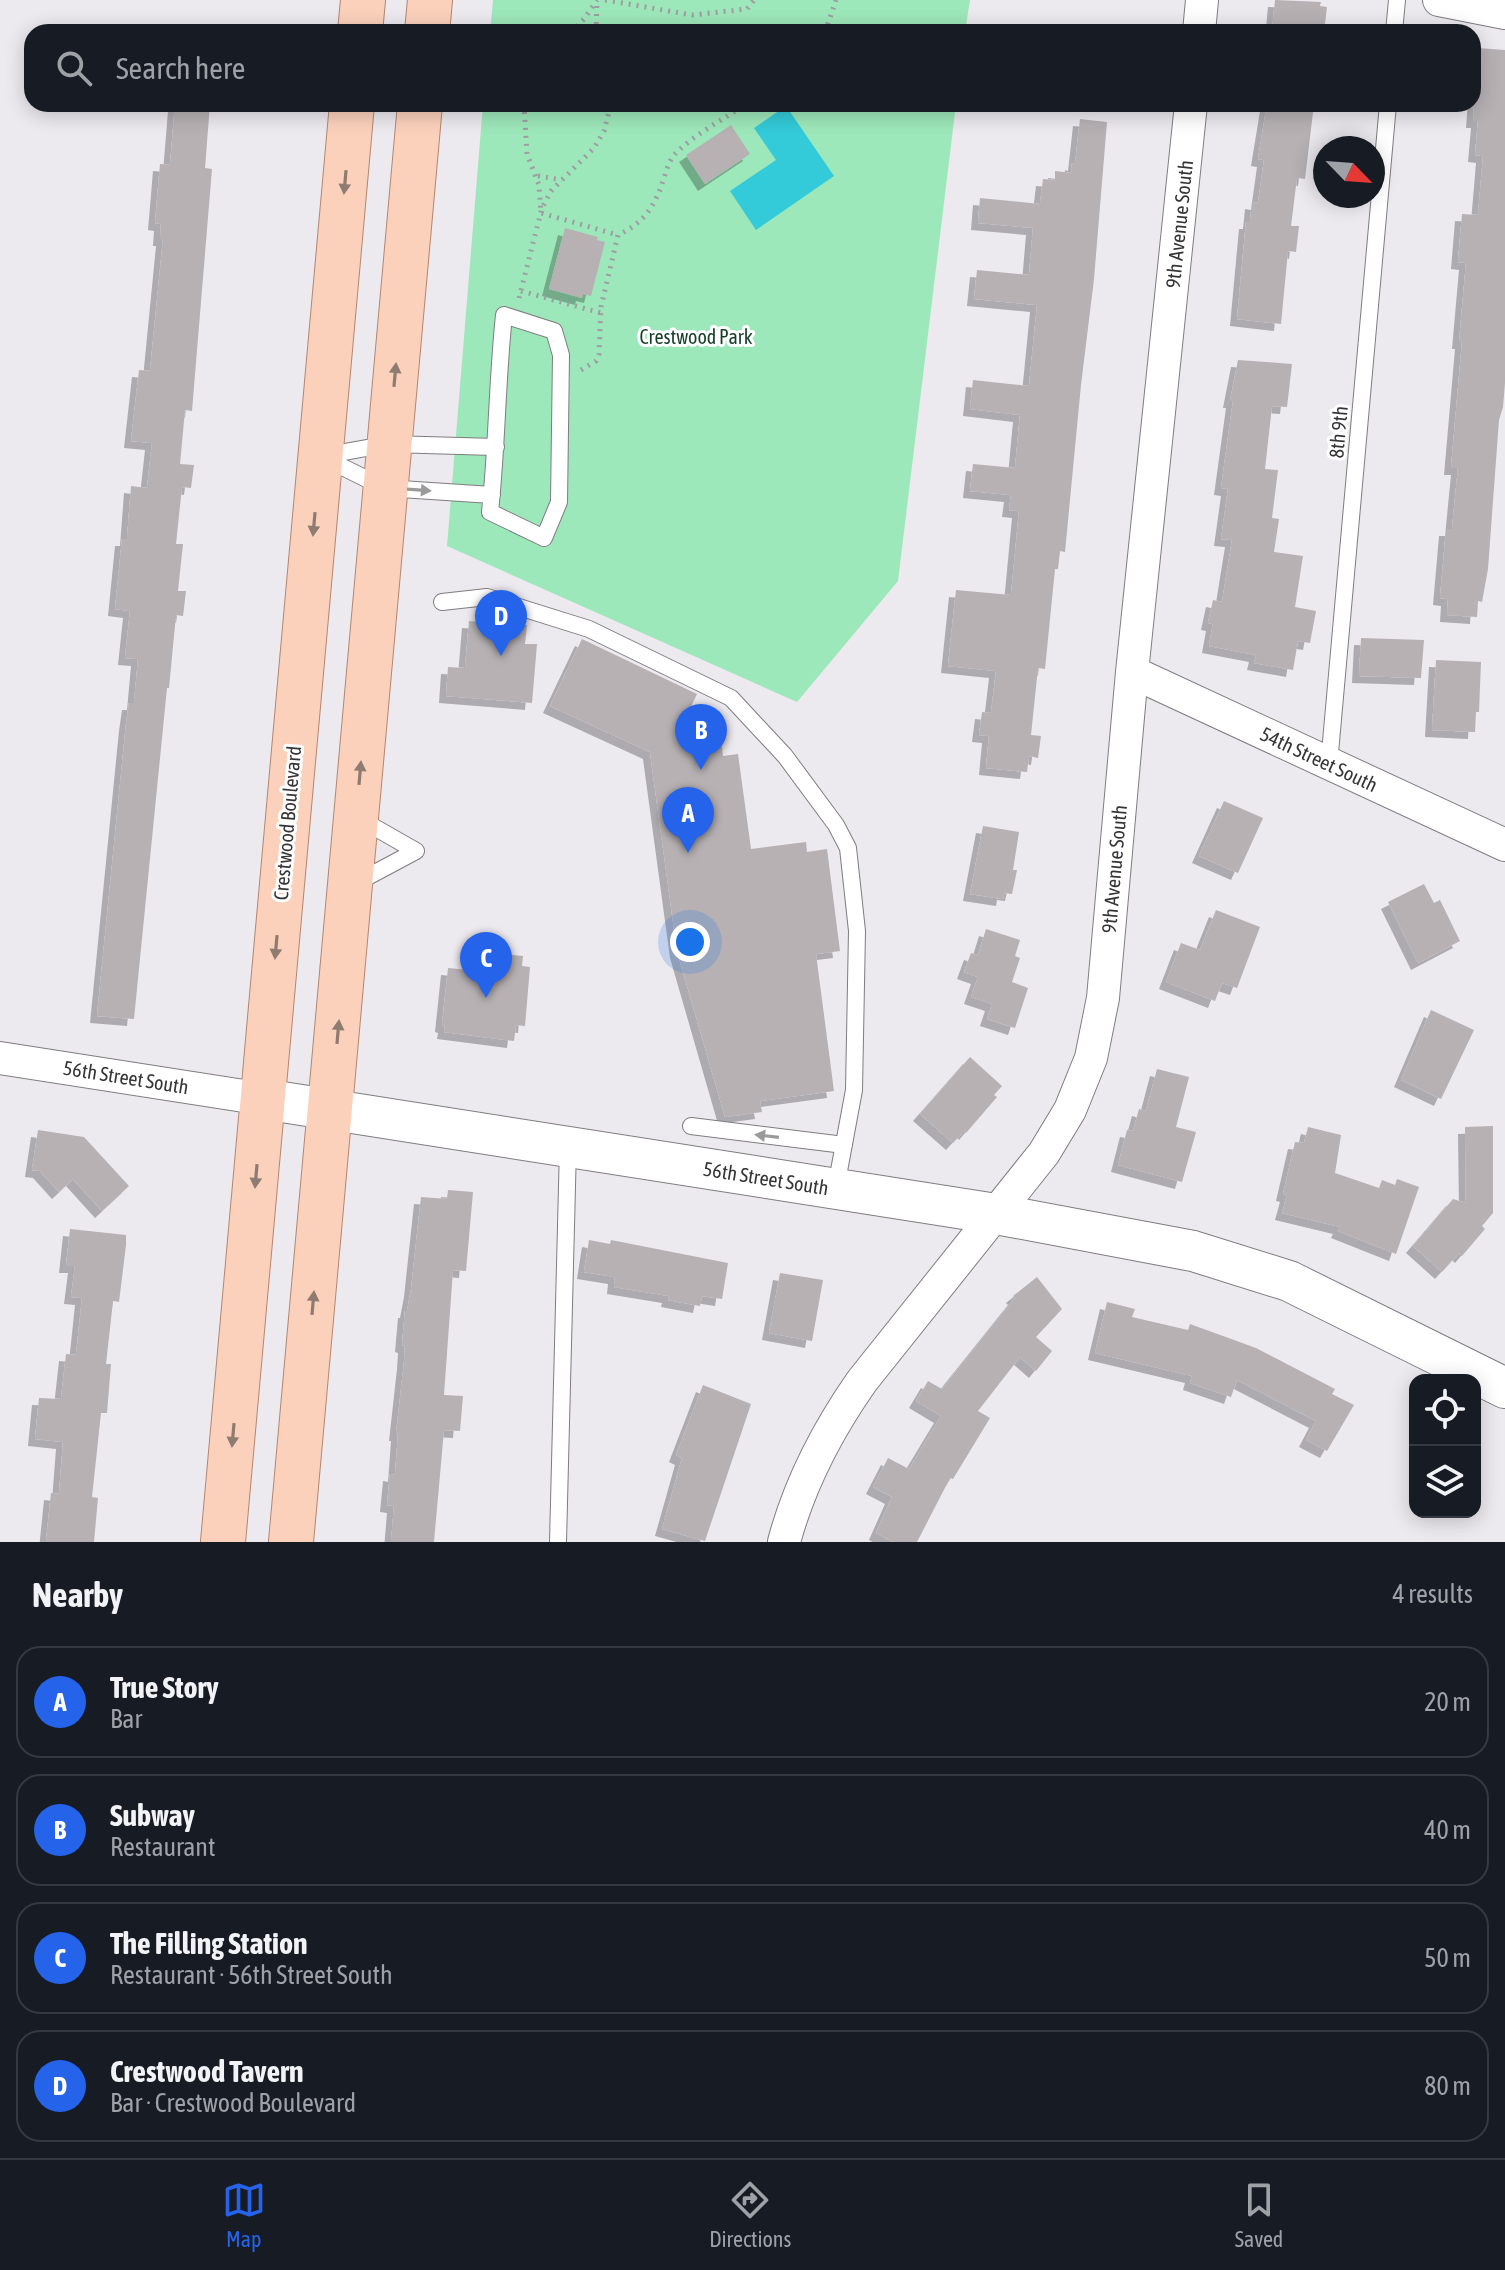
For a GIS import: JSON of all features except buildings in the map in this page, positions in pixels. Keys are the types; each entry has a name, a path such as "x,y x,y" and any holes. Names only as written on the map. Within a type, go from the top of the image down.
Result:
{"main road":[{"path":"361,24 363,0"},
{"path":"428,24 430,0"},
{"name":"Crestwood Boulevard","path":"223,1542 351,112"},
{"path":"291,1542 419,112"}],"street":[{"path":"1200,24 1202,0"},
{"path":"1439,0 1505,13"},
{"name":"9th Avenue South","path":"784,1542 803,1483 839,1413 1058,1132 1081,1087 1091,1058 1103,998 1132,672 1190,112"},
{"name":"54th Street South","path":"1132,672 1505,845"},
{"name":"56th Street South","path":"0,1058 996,1214 1193,1251 1289,1281 1505,1388"}],"lane":[{"path":"1395,24 1397,0"},
{"name":"8th 9th","path":"1329,764 1387,112"},
{"path":"504,315 554,331 561,355 560,369 559,502 544,538 490,512 504,315"},
{"path":"320,456 389,444 496,447"},
{"path":"320,456 385,488 492,495"},
{"path":"442,602 487,597 589,629 731,698 785,756 836,825 848,848 857,931 854,1090 835,1190"},
{"path":"351,886 416,851 357,817"},
{"path":"691,1126 844,1145"},
{"path":"558,1542 568,1146"}],"path":[{"path":"579,24 597,0"},
{"path":"596,24 597,0"},
{"path":"605,0 692,15 747,9 754,0"},
{"path":"828,24 836,0"},
{"path":"524,112 527,154 537,176 541,213"},
{"path":"514,318 541,213 551,191 594,148 604,131 609,112"},
{"path":"541,213 618,235 634,227 656,203 669,163 678,151 734,112"},
{"path":"537,176 562,180"},
{"path":"560,369 584,371 596,361 602,331 601,313 618,235"},
{"path":"521,291 601,313"}],"green space":[{"path":"493,0 970,0 966,24 491,24"},
{"name":"Crestwood Park","path":"482,112 955,112 898,581 797,702 447,546"}],"water":[{"path":"777,112 790,112 834,176 756,230 730,191 776,160 754,128"}],"place":[{"name":"Crestwood Tavern","path":"501,656"},
{"name":"Subway","path":"701,770"},
{"name":"True Story","path":"688,853"},
{"name":"The Filling Station","path":"486,998"}]}
